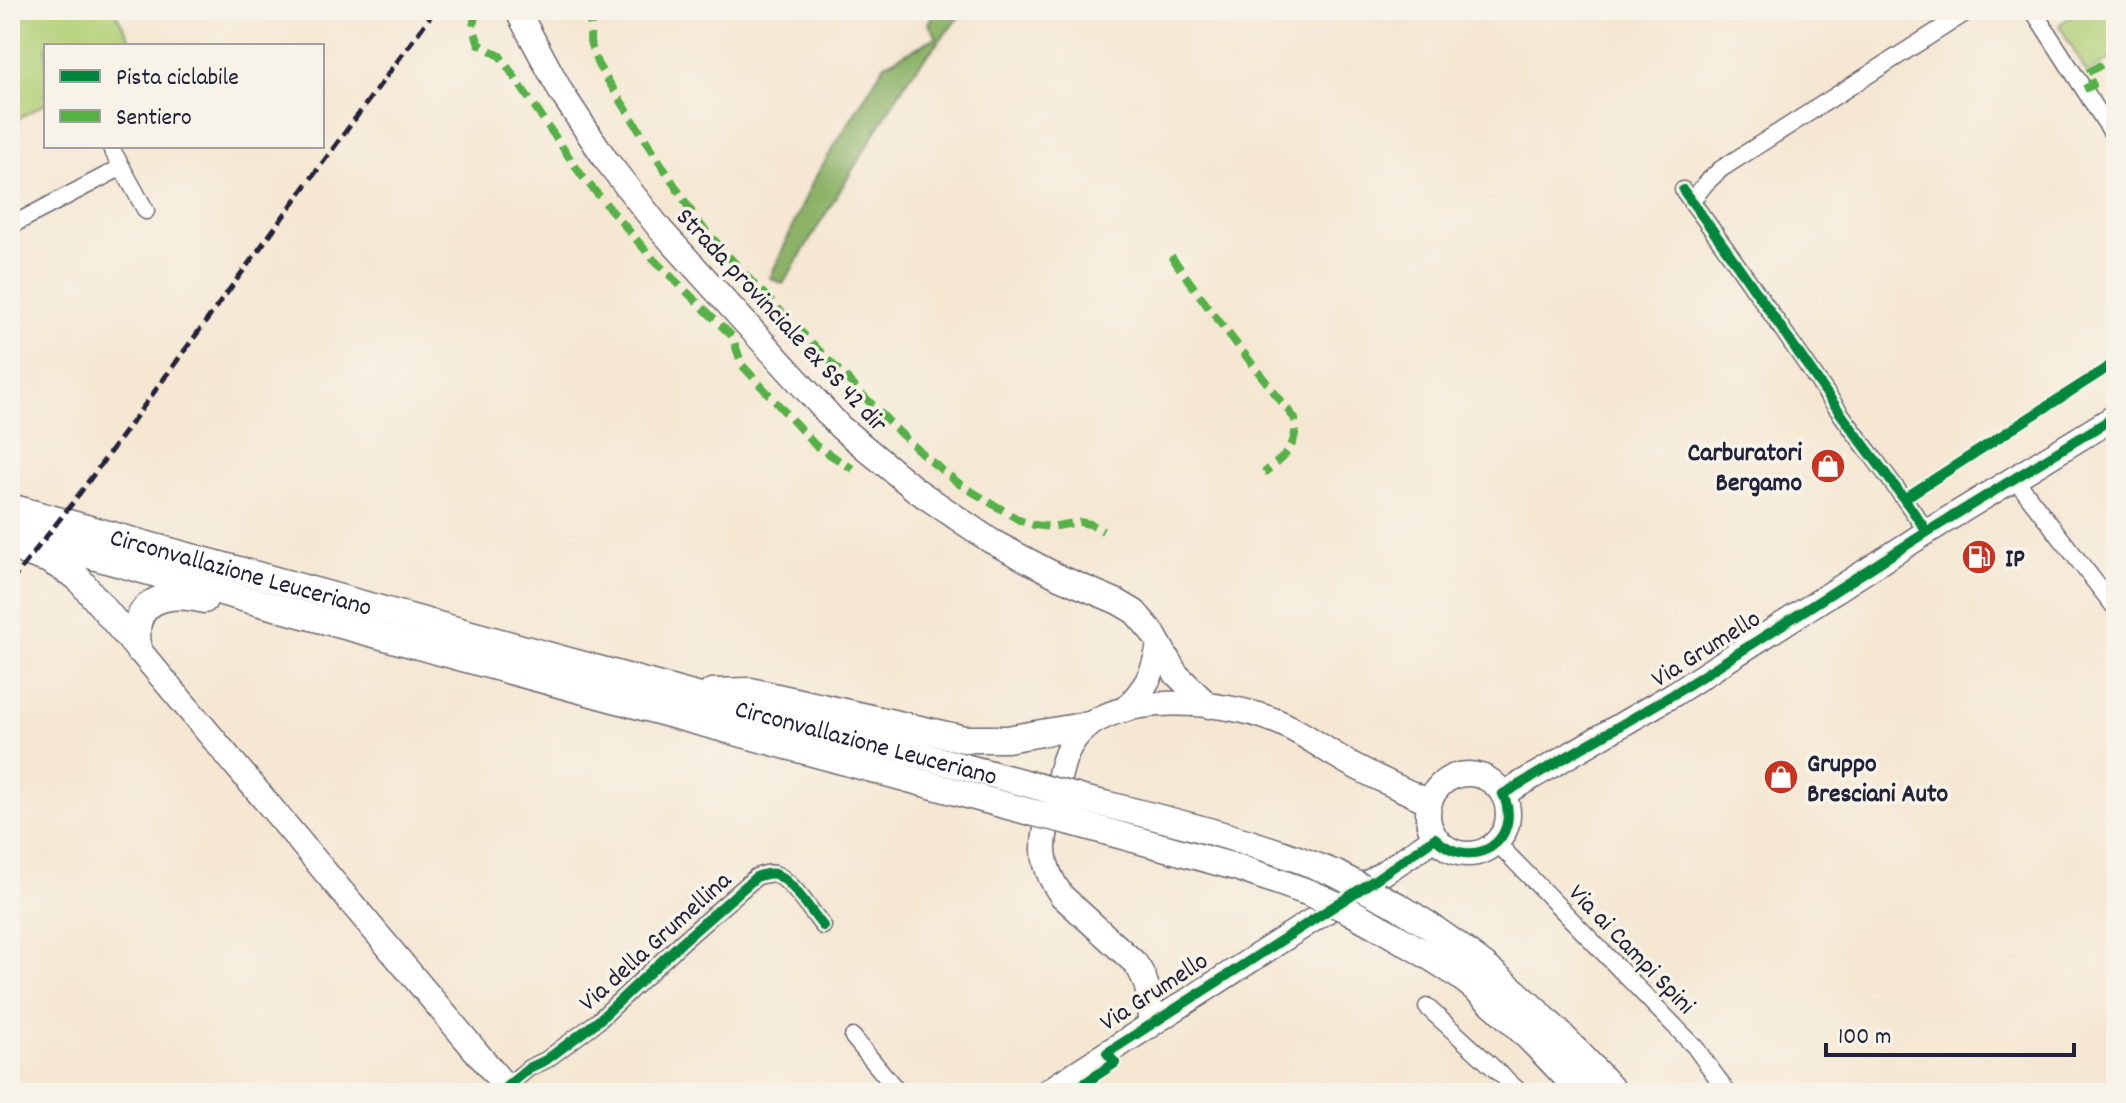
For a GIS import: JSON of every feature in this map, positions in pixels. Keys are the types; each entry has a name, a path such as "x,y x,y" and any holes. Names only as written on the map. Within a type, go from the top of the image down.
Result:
{"highway":[{"name":"Circonvallazione Leuceriano","path":"10,507 689,694 1033,799"},
{"name":"Circonvallazione Leuceriano","path":"10,533 293,612 1072,809 1227,836 1280,853 1336,874 1428,923 1507,982 1577,1050 1615,1093"},
{"path":"10,548 49,560 77,577 138,649"},
{"path":"138,649 137,626 140,618 150,605 169,596 199,599 264,618 293,612"},
{"path":"689,694 750,691 964,739 1007,739 1088,725"},
{"name":"Circonvallazione Leuceriano","path":"1072,809 1310,893 1422,951 1465,981 1532,1040 1581,1093"}],"main road":[{"name":"Strada provinciale ex SS 42 dir","path":"517,10 561,92 606,160 706,281 840,427 916,490 991,541 1135,612 1145,621 1176,674 1209,706"},
{"name":"Via Grumello","path":"1503,794 1674,694 1927,532 2116,416"},
{"path":"1124,710 1151,677 1159,644"},
{"name":"Via della Grumellina","path":"138,649 508,1090"},
{"path":"1150,1026 1149,994 1141,971 1062,896 1045,867 1044,839 1062,766 1075,738 1088,725 1124,710 1165,704 1209,706 1272,720 1429,802"},
{"path":"1475,774 1496,785 1503,794 1508,810 1507,822 1503,833 1487,849 1477,853 1454,852 1435,838 1429,827 1427,815 1434,791 1452,777 1475,774"},
{"name":"Via Grumello","path":"1045,1093 1435,838"}],"street":[{"path":"1927,532 1687,196 1721,169 1970,10"},
{"path":"2029,10 2036,15 2116,139"},
{"path":"111,148 146,211"},
{"path":"10,226 122,167"},
{"path":"2015,479 2116,609"},
{"name":"Via ai Campi Spini","path":"1496,842 1695,1047 1728,1093"},
{"name":"Via della Grumellina","path":"508,1090 529,1068 546,1060 598,1021 756,877 766,873 786,880 823,926"},
{"path":"1427,1007 1521,1093"},
{"path":"853,1037 899,1093"}],"green space":[{"path":"10,10 114,10 130,39 121,44 44,44 44,104 10,123"},
{"path":"937,10 965,10 909,77 783,284 770,278 813,181 885,64 937,37 928,23"},
{"path":"2080,10 2116,10 2116,56 2087,73 2059,25"}],"railway":[{"path":"10,583 74,501 435,10"}],"marked path":[{"path":"476,10 473,27 479,44 500,56 582,176 653,259 732,336 742,365 816,446 853,469"},
{"path":"591,10 590,42 598,65 698,222 749,279 900,433 961,485 1021,521 1051,527 1079,522 1103,531"},
{"path":"2084,89 2093,85 2087,73 2116,56"},
{"path":"1171,256 1295,419 1292,444 1284,456 1264,473"}],"cycle path":[{"path":"1683,190 1927,532"},
{"path":"1905,498 2116,362"},
{"path":"1070,1093 1115,1063 1107,1053 1435,838 1449,848 1464,853 1491,847 1506,826 1508,811 1503,794 1674,694 1927,532 2116,416"},
{"path":"506,1087 598,1021 756,877 770,873 781,877 823,926"}],"place":[{"name":"Carburatori Bergamo","path":"1828,466"},
{"name":"IP","path":"1979,557"},
{"name":"Gruppo Bresciani Auto","path":"1781,777"}]}
